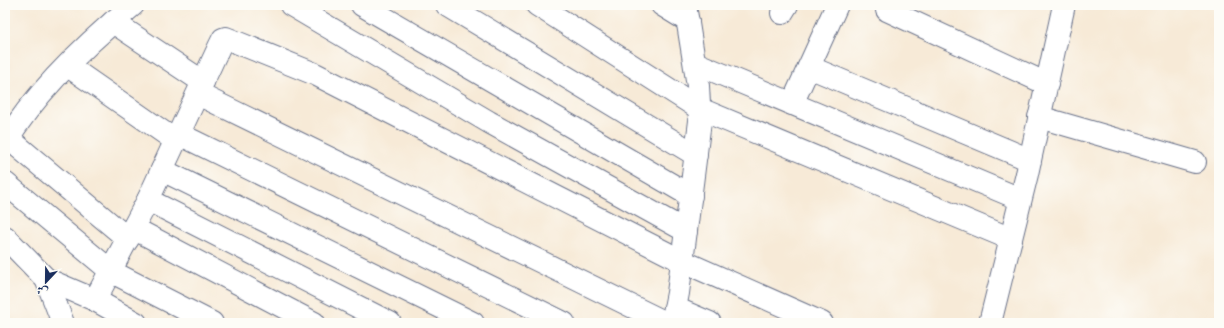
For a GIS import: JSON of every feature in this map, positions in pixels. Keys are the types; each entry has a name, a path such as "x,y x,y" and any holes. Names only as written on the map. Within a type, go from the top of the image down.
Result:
{"street":[{"path":"133,5 113,22 68,66 29,107 7,141 131,233 314,323"},
{"path":"290,5 489,122 686,231"},
{"path":"362,5 691,196"},
{"path":"447,5 696,155"},
{"path":"537,5 700,109 1011,239"},
{"path":"662,5 686,10 700,109 691,196 682,260 671,318"},
{"path":"792,104 837,5"},
{"path":"990,323 1030,160 1064,5"},
{"path":"887,10 1047,84"},
{"path":"113,22 200,88 671,318 710,323"},
{"path":"95,300 112,272 148,200 223,39 230,38 315,74 682,260 822,323"},
{"path":"694,63 1020,199"},
{"path":"68,66 178,137 564,323"},
{"path":"809,67 1030,160"},
{"path":"1039,117 1195,162"},
{"path":"162,170 473,323"},
{"path":"5,183 112,272 212,323"},
{"path":"148,200 390,323"},
{"path":"5,237 46,279 95,300 136,323"},
{"path":"46,279 63,323"}]}
